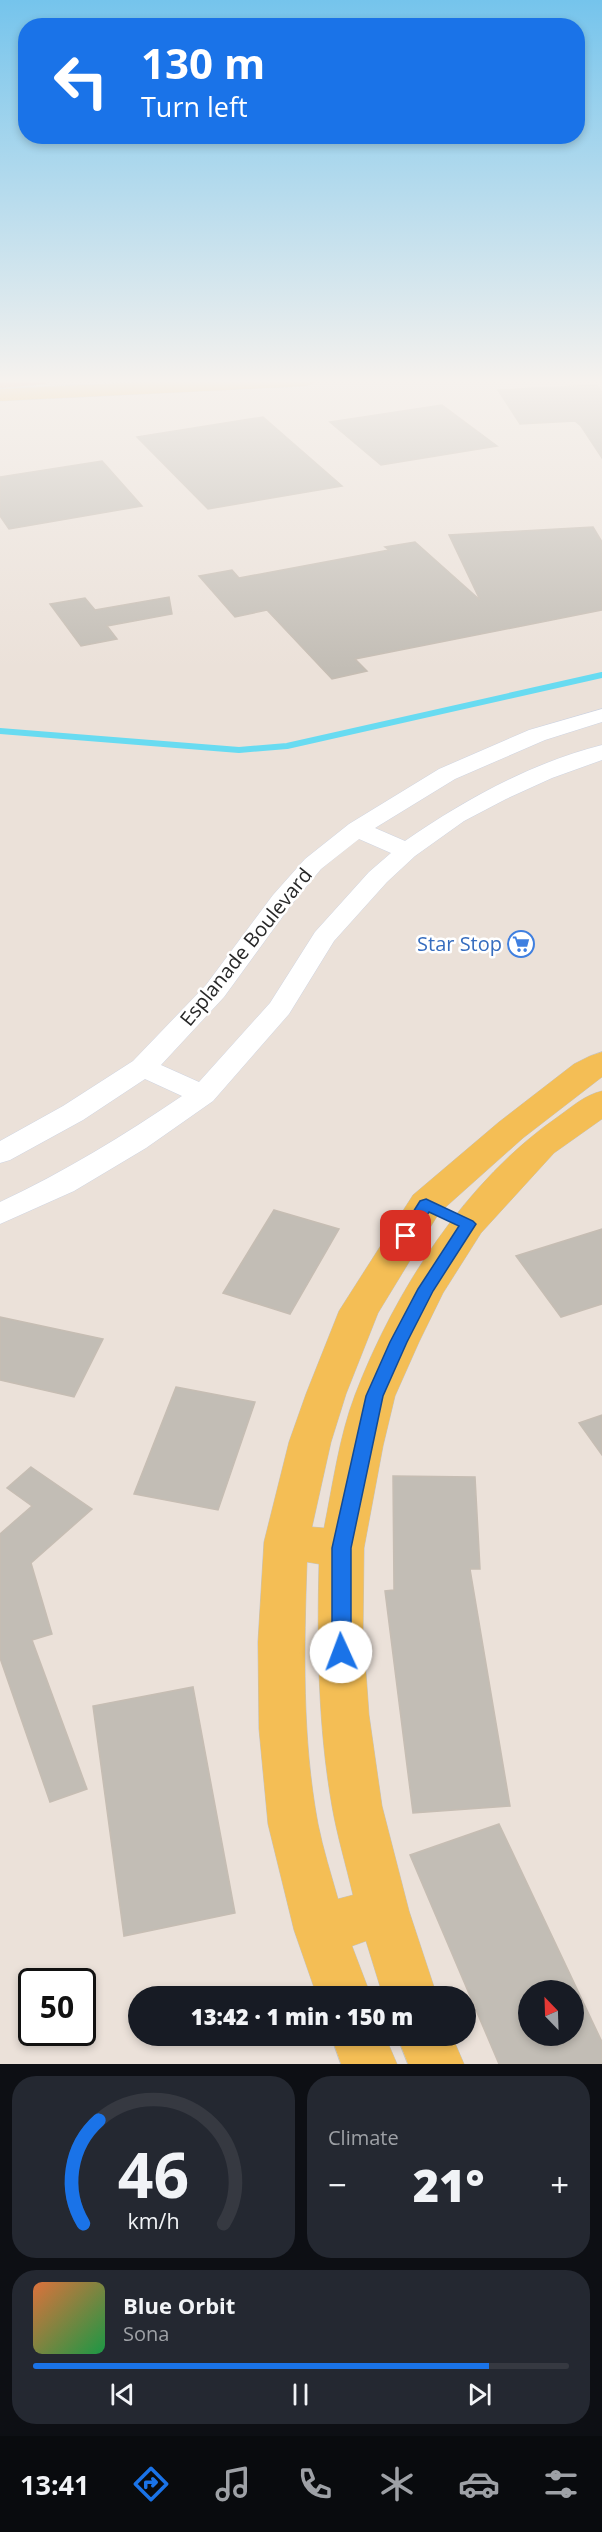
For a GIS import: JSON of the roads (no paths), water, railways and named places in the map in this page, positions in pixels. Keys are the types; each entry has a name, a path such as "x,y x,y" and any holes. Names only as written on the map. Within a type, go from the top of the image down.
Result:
{"main road":[{"path":"340,1986 320,1930 293,1824 283,1730 281,1642 286,1542 310,1442 326,1394 360,1311 426,1204 511,1130 586,1072 602,1063"},
{"path":"407,1986 384,1911 357,1806 345,1715 340,1631 342,1548 375,1396 426,1289 468,1224 541,1145 602,1102"},
{"path":"426,1204 468,1224"},
{"path":"286,1542 342,1548"},
{"path":"320,1930 384,1911"},
{"path":"362,2046 369,2064"},
{"path":"428,2046 436,2064"}],"street":[{"name":"Esplanade Boulevard","path":"0,1154 73,1113 143,1067 215,991 282,900 313,864 357,829 400,800 468,764 537,735 602,715"},
{"path":"0,1214 64,1184 136,1141 203,1095 280,1008 324,937 372,884 407,851 456,816 498,794 544,773 602,752"},
{"path":"357,829 407,851"},
{"path":"143,1067 203,1095"}],"waterway":[{"path":"0,731 239,750 287,746 602,675"}],"place":[{"name":"Star Stop","path":"521,944"}]}
